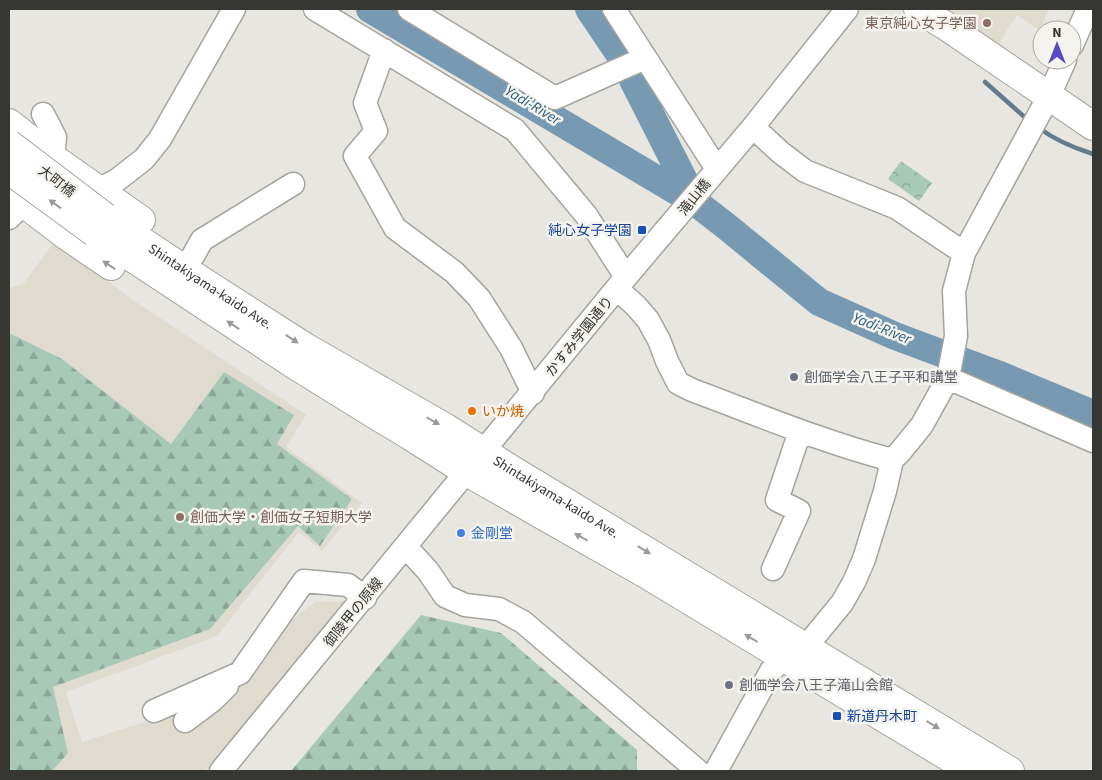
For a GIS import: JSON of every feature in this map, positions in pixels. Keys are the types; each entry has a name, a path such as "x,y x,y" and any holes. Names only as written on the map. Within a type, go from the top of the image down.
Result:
{"main road":[{"path":"918,9 1093,126"},
{"path":"9,123 53,158 193,256 358,359 380,390"},
{"name":"大町橋","path":"9,144 100,225"},
{"name":"大町橋","path":"9,170 100,225"},
{"path":"13,204 67,236 245,355 300,389 379,417"},
{"name":"Shintakiyama-kaido Ave.","path":"100,225 202,282 305,347 446,428 475,462"},
{"name":"Shintakiyama-kaido Ave.","path":"100,225 287,360 379,417 409,435 475,462 646,574 798,654 1010,771"},
{"name":"Shintakiyama-kaido Ave.","path":"798,654 972,771"}],"street":[{"path":"67,236 98,190 117,180 144,159 160,139 234,9"},
{"path":"314,9 515,130 586,215 622,283 636,306 648,320 659,340 678,383 800,431 859,452 892,460"},
{"path":"409,9 554,98 645,58"},
{"path":"614,9 714,172 754,127 847,9"},
{"path":"1082,22 1088,9"},
{"path":"384,50 365,103 376,131 355,156 395,228 454,272 479,298 511,348 532,393"},
{"path":"716,771 771,671 778,664 798,654 842,603 854,582 864,559 886,491 892,460 922,425 948,376 956,336 954,291 964,253 1049,96 1061,70"},
{"path":"13,204 53,158 55,137 43,114"},
{"path":"754,127 780,152 805,171 896,208 964,253"},
{"name":"滝山橋","path":"676,219 714,172"},
{"path":"193,256 202,240 245,205 293,184"},
{"name":"かすみ学園通り","path":"475,462 676,219"},
{"path":"948,376 1093,441"},
{"path":"772,569 799,512 777,500 800,431"},
{"name":"御陵甲の原線","path":"222,771 475,462"},
{"path":"406,547 428,571 445,596 465,605 499,609 523,622 698,771"},
{"path":"185,721 213,700 240,673 304,581 348,585 365,598"},
{"path":"154,711 240,673"}],"shaded area":[{"name":"東京純心女子学園","path":"942,9 1049,9 1044,20 1032,20 1032,25 1017,15 997,46"},
{"name":"創価大学・創価女子短期大学","path":"55,241 130,298 306,415 286,447 362,503 322,551 299,532 217,636 66,692 82,742 167,715 315,602 350,601 205,771 9,771 9,288 23,284"}],"green space":[{"path":"901,161 932,183 919,201 888,179"},
{"name":"創価大学・創価女子短期大学","path":"9,333 62,359 171,444 224,372 294,415 277,444 352,499 320,546 298,526 210,629 53,687 68,753 52,771 9,771"},
{"path":"421,615 501,633 637,750 637,771 291,771"}],"waterway":[{"name":"Yadi-River","path":"370,9 695,202 819,302 895,336 997,374 1093,414"},
{"name":"Yadi-River","path":"589,9 620,55"},
{"name":"Yadi-River","path":"633,80 695,202"},
{"path":"985,82 1029,121"},
{"path":"1039,128 1065,143 1093,154"}],"place":[{"name":"東京純心女子学園","path":"987,23"},
{"name":"純心女子学園","path":"642,230"},
{"name":"創価学会八王子平和講堂","path":"794,377"},
{"name":"いか焼","path":"472,411"},
{"name":"創価大学・創価女子短期大学","path":"180,517"},
{"name":"金剛堂","path":"461,533"},
{"name":"創価学会八王子滝山会館","path":"729,685"},
{"name":"新道丹木町","path":"837,716"}]}
